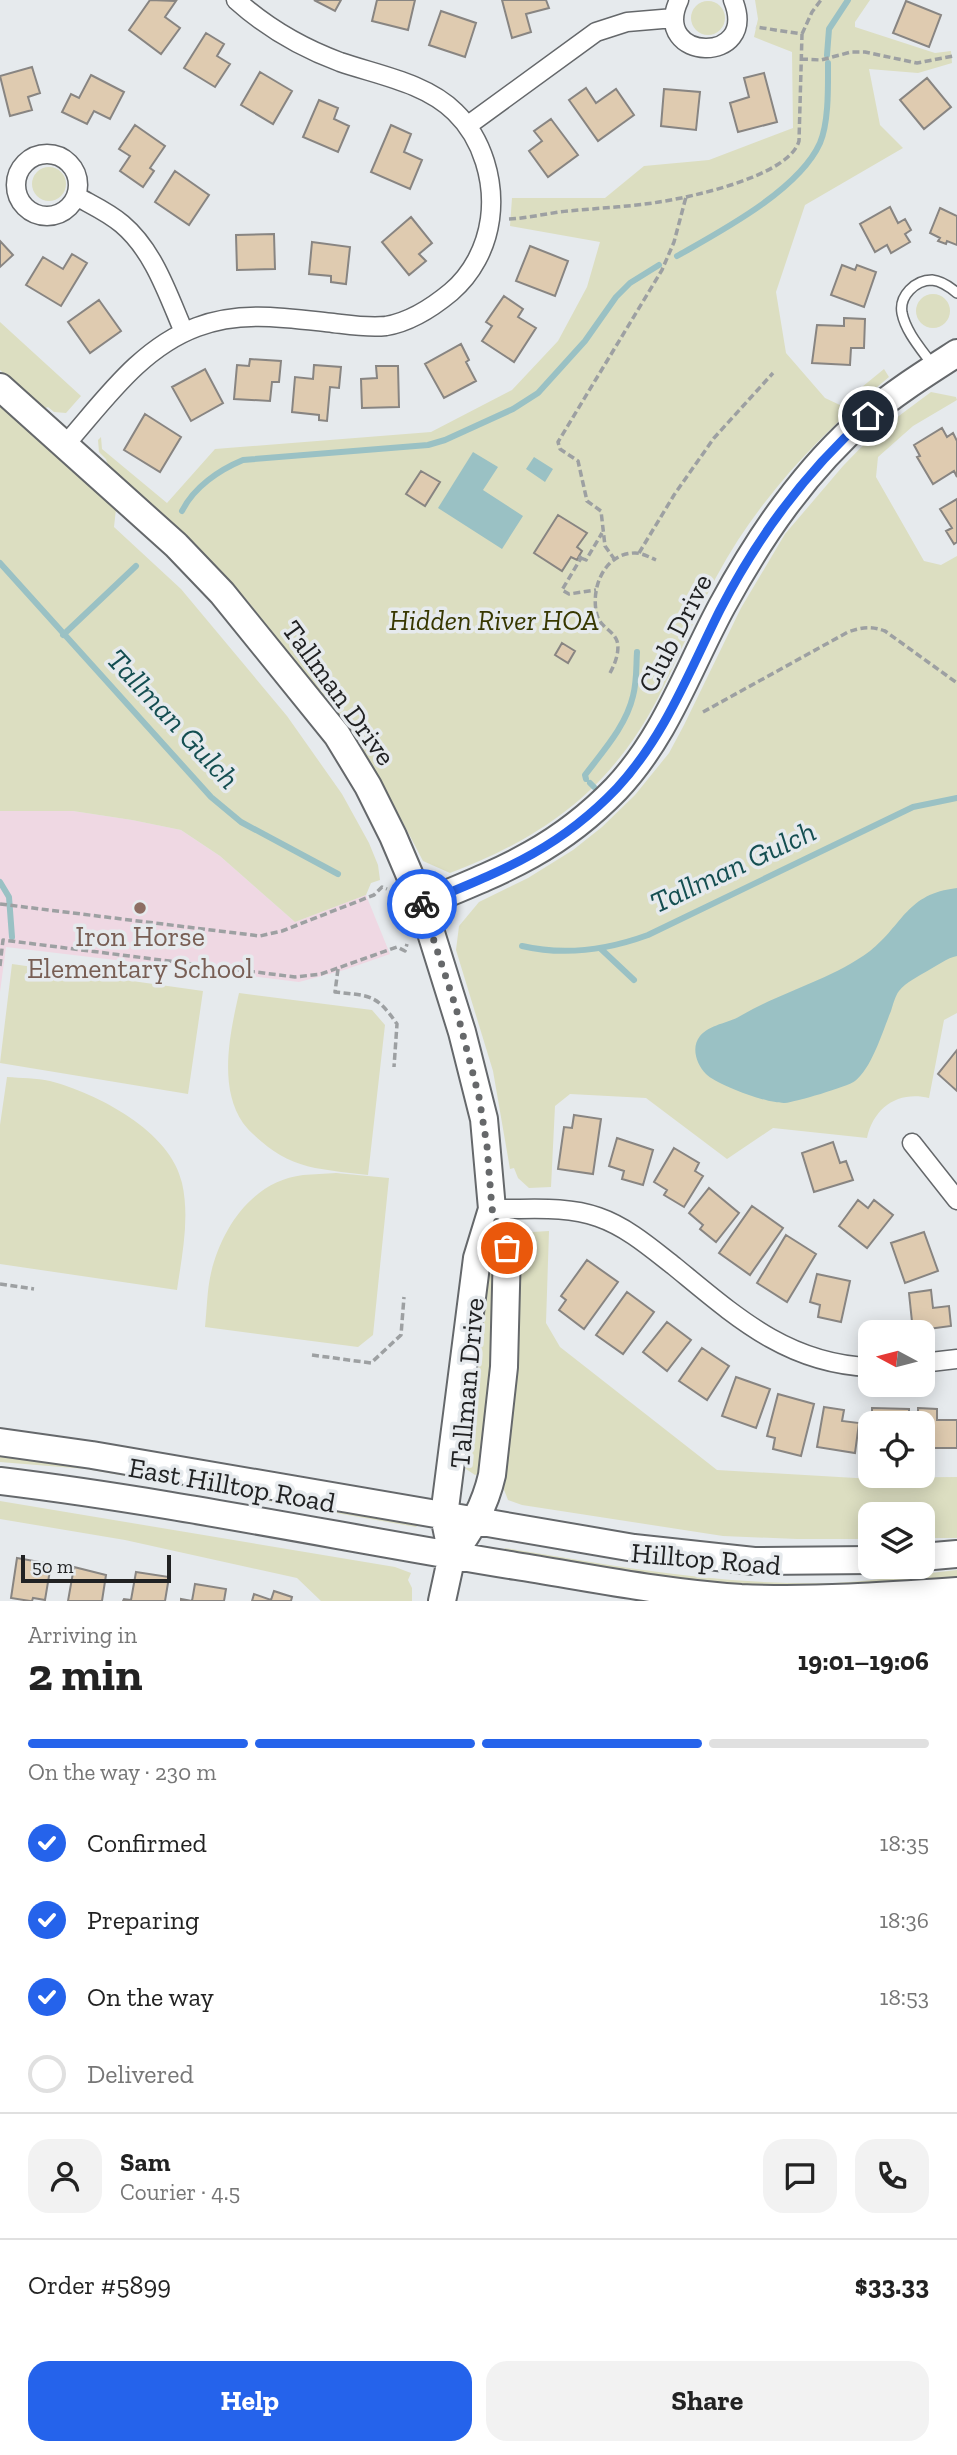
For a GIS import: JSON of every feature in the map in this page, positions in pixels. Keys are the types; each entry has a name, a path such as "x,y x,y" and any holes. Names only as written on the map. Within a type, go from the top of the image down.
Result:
{"street":[{"path":"65,445 147,355 184,332 220,320 252,316 384,326 405,320 437,303 458,286 471,270 482,249 488,229 491,195 488,176 481,151 467,126 448,106 433,96 307,48 263,22 236,0"},
{"path":"679,0 674,18 676,29 690,45 700,49 710,49 729,40 738,20 733,0"},
{"path":"467,126 590,34 627,22 674,18"},
{"path":"76,196 124,225 139,243 158,272 184,332"},
{"name":"Club Drive","path":"422,904 512,867 537,853 575,827 616,788 642,758 662,728 721,608 782,508 852,430 895,395 957,353"},
{"name":"Tallman Drive","path":"0,387 197,565 309,698 337,735 369,786 422,904 450,989 479,1097 488,1155 492,1209 507,1248 505,1367 492,1475 489,1491 477,1521 452,1555"},
{"path":"912,1143 957,1199"},
{"path":"492,1209 557,1209 600,1218 645,1243 736,1317 765,1336 814,1357 858,1366"},
{"name":"Tallman Drive","path":"442,1601 452,1555 444,1516 477,1258 492,1209"},
{"path":"935,1362 957,1359"},
{"name":"East Hilltop Road","path":"0,1443 92,1455 444,1516"},
{"name":"East Hilltop Road","path":"0,1481 112,1496 452,1555"},
{"name":"Hilltop Road","path":"444,1516 634,1548 728,1559 808,1562 858,1560"},
{"path":"935,1556 957,1554"},
{"name":"Hilltop Road","path":"452,1555 645,1588 742,1598 817,1599 957,1591"}],"lane":[{"path":"934,368 905,322 903,302 910,289 923,281 940,282 957,293"}],"path":[{"path":"509,219 686,197 756,175 780,163 793,152 799,133 802,34 821,0"},
{"path":"756,27 802,34"},
{"path":"800,59 821,60 851,52 864,52 909,62 926,62 953,56"},
{"path":"615,560 605,546 601,511 587,501 578,461 559,449 558,442 662,270 674,242 686,197"},
{"path":"639,553 674,495 714,438 773,373"},
{"path":"596,590 569,594 562,590 580,557 586,560 603,531"},
{"path":"610,673 617,659 618,645 614,636 598,619 596,590 603,570 622,556 639,553 656,560"},
{"path":"704,712 848,632 862,627 885,631 957,683"},
{"path":"0,904 260,936 282,931 374,895 382,887 387,889"},
{"path":"0,966 3,940 295,977 321,974 397,947 405,951 407,944"},
{"path":"338,968 335,992 378,1000 397,1024 394,1067"},
{"path":"0,1284 34,1289"},
{"path":"312,1355 371,1363 401,1335 404,1297"}],"shaded area":[{"name":"Iron Horse Elementary School","path":"0,811 73,811 181,830 220,856 295,922 366,895 390,954 299,982 6,947 0,992"}],"green space":[{"name":"Hidden River HOA","path":"755,0 870,0 855,22 855,27 935,53 951,51 952,63 918,73 869,69 880,125 903,148 805,205 776,292 786,353 825,398 840,405 884,369 889,377 807,452 754,517 716,578 659,696 640,729 597,783 572,806 516,843 450,873 423,861 357,741 246,599 183,534 108,466 106,459 99,452 98,440 101,437 102,449 167,503 215,449 431,432 512,390 558,341 587,287 600,242 510,226 512,198 605,198 644,166 709,160 793,128 792,52 754,37 758,19"},
{"path":"708,1 720,6 725,18 720,30 708,35 696,30 691,18 696,6"},
{"path":"49,167 61,172 66,184 61,196 49,201 37,196 32,184 37,172"},
{"path":"933,294 945,299 950,311 945,323 933,328 921,323 916,311 921,299"},
{"path":"0,322 81,396 66,413 54,412 48,407 43,409 0,370"},
{"path":"931,392 956,397 957,400 913,426 878,457 876,477 924,561 941,565 957,556 957,1013 944,1020 929,1098 907,1097 889,1104 875,1118 867,1138 773,1128 727,1159 646,1098 570,1094 555,1106 551,1187 529,1188 518,1178 514,1168 510,1169 493,1071 456,950 459,926 479,902 528,878 573,850 635,795 669,753 741,608 785,534 872,436"},
{"path":"0,404 116,509 114,527 181,589 287,716 342,794 369,843 378,865 380,880 371,883 366,895 295,922 220,856 181,830 73,811 0,811"},
{"path":"12,964 203,991 188,1094 0,1063"},
{"path":"239,993 372,1010 385,1025 368,1175 315,1168 293,1161 268,1147 243,1123 235,1109 228,1077 232,1025"},
{"path":"7,1077 50,1081 88,1095 129,1117 163,1147 175,1164 184,1196 184,1236 177,1290 0,1264 0,1125"},
{"path":"336,1173 389,1178 373,1335 358,1347 205,1327 210,1279 216,1256 223,1239 242,1209 269,1186 285,1179"},
{"path":"549,1231 546,1323 560,1347 717,1470 858,1478 858,1488 935,1488 935,1477 957,1477 957,1538 935,1538 935,1502 858,1502 858,1539 797,1539 723,1536 522,1505 508,1500 501,1482 520,1256 526,1238 532,1232"},
{"path":"489,1273 497,1276 499,1281 481,1473 475,1475 466,1469 464,1461 478,1316 485,1277"},
{"path":"0,1455 50,1461 419,1524 416,1527 86,1469 0,1462"},
{"path":"0,1501 395,1567 411,1573 408,1580 412,1588 412,1601 321,1601 297,1578 125,1540 0,1519"},
{"path":"505,1548 669,1573 751,1581 834,1583 880,1579 935,1579 935,1573 957,1570 957,1578 833,1586 727,1584 663,1578 504,1552"}],"water":[{"path":"473,452 498,467 483,490 523,516 502,549 438,508"},
{"path":"534,457 553,469 545,482 526,469"},
{"path":"957,888 957,956 917,977 899,991 872,1058 855,1081 785,1103 755,1097 731,1088 703,1070 695,1050 697,1040 704,1032 855,961 881,941 916,903 940,891"}],"building":[{"path":"150,0 176,1 165,17 180,28 161,54 129,30"},
{"path":"314,0 341,0 335,11"},
{"path":"377,0 415,0 408,30 372,21"},
{"path":"502,0 546,0 549,8 526,14 531,32 512,38"},
{"path":"906,1 941,15 929,47 893,33"},
{"path":"441,11 476,23 465,57 429,45"},
{"path":"206,33 224,44 217,56 230,64 215,87 184,68"},
{"path":"32,67 40,93 28,97 32,110 10,116 0,76"},
{"path":"260,72 292,91 273,124 241,105"},
{"path":"764,73 777,122 738,132 730,103 749,97 744,78"},
{"path":"91,75 124,92 110,119 94,111 87,124 62,112 71,94 79,98"},
{"path":"927,78 951,107 924,129 900,100"},
{"path":"586,88 596,103 616,89 634,115 598,141 569,100"},
{"path":"664,89 700,92 696,130 661,126"},
{"path":"319,100 338,108 334,119 349,126 338,152 303,137"},
{"path":"551,119 578,155 548,177 529,151 542,141 534,131"},
{"path":"135,125 165,146 150,168 154,171 143,187 120,171 130,156 119,149"},
{"path":"391,125 411,134 404,152 422,160 410,189 371,172"},
{"path":"175,171 209,195 189,225 155,202"},
{"path":"890,207 898,223 905,219 911,230 905,234 910,242 891,253 887,245 875,252 860,224"},
{"path":"940,208 957,216 957,245 938,241 940,238 930,233"},
{"path":"411,217 432,243 419,254 426,261 409,275 382,242"},
{"path":"274,234 275,269 237,270 236,235"},
{"path":"0,241 13,255 0,267"},
{"path":"312,242 350,247 346,284 331,282 331,276 309,274"},
{"path":"530,246 568,261 555,296 516,281"},
{"path":"72,254 87,263 61,306 26,285 43,257 63,269"},
{"path":"842,265 855,270 857,265 876,272 864,307 831,295"},
{"path":"504,296 523,309 518,317 536,328 514,362 482,341 492,326 486,322"},
{"path":"99,300 121,331 90,353 68,322"},
{"path":"844,318 865,319 864,348 851,348 850,365 812,363 817,325 844,326"},
{"path":"461,344 469,360 466,362 476,381 444,398 425,364"},
{"path":"250,359 281,361 279,382 272,382 270,401 234,399 237,365 249,366"},
{"path":"314,365 341,367 339,388 330,387 327,421 319,420 319,415 292,412 295,377 313,379"},
{"path":"376,366 398,366 399,407 362,408 361,379 377,378"},
{"path":"205,369 223,403 191,421 172,387"},
{"path":"145,414 181,437 160,472 124,450"},
{"path":"942,428 947,437 953,433 957,441 957,477 954,471 933,484 917,457 920,456 914,445"},
{"path":"421,471 440,482 425,506 406,494"},
{"path":"957,499 957,542 954,544 946,531 952,528 940,509"},
{"path":"558,515 587,533 577,547 582,551 577,560 571,557 562,571 534,553"},
{"path":"562,643 575,651 568,663 555,655"},
{"path":"957,1050 957,1091 938,1074"},
{"path":"574,1115 601,1119 593,1174 558,1169 564,1127 572,1128"},
{"path":"617,1138 653,1150 643,1185 622,1179 624,1171 609,1166"},
{"path":"833,1142 840,1163 846,1161 853,1180 814,1192 802,1153"},
{"path":"674,1148 699,1163 695,1171 703,1176 684,1207 664,1195 667,1190 654,1182"},
{"path":"709,1188 739,1213 716,1242 700,1229 703,1225 689,1213"},
{"path":"858,1200 868,1208 874,1200 893,1215 867,1248 839,1226"},
{"path":"752,1206 783,1228 750,1275 719,1253"},
{"path":"924,1232 938,1271 905,1283 891,1243"},
{"path":"786,1235 816,1254 787,1302 757,1283"},
{"path":"587,1260 618,1282 584,1329 559,1310 566,1300 561,1296"},
{"path":"817,1274 850,1281 841,1322 818,1317 820,1305 810,1302"},
{"path":"931,1290 933,1308 949,1306 951,1326 935,1328 935,1320 912,1320 909,1293"},
{"path":"627,1292 654,1312 623,1354 596,1335"},
{"path":"667,1322 691,1340 667,1371 643,1352"},
{"path":"702,1348 729,1366 707,1400 679,1381"},
{"path":"736,1377 770,1389 756,1428 722,1416"},
{"path":"778,1394 814,1404 801,1456 773,1449 775,1438 767,1436"},
{"path":"824,1407 844,1410 842,1421 858,1423 855,1453 817,1447"},
{"path":"872,1408 909,1409 909,1411 872,1411"},
{"path":"918,1408 937,1409 937,1420 957,1420 957,1448 935,1448 935,1411 918,1411"},
{"path":"17,1558 51,1564 45,1600 11,1598"},
{"path":"74,1567 106,1575 102,1601 68,1601"},
{"path":"136,1572 169,1577 165,1601 123,1601 131,1600"},
{"path":"195,1584 226,1589 224,1601 192,1601"},
{"path":"274,1591 292,1597 291,1601 252,1601 254,1594 271,1600"}],"waterway":[{"path":"827,55 829,29 848,0"},
{"path":"677,256 757,208 795,177 810,160 820,143 825,125 828,63"},
{"path":"182,511 193,494 208,480 243,460 428,445 513,409 538,393 585,341 616,297 630,283 659,265"},
{"name":"Tallman Gulch","path":"0,563 211,797 241,822 338,874"},
{"path":"63,635 136,566"},
{"path":"586,779 585,775 613,738 630,707 635,685 637,652"},
{"path":"590,783 594,787"},
{"name":"Tallman Gulch","path":"522,946 554,951 586,950 648,935 913,807 957,798"},
{"path":"0,882 9,897 12,937"},
{"path":"601,949 634,980"}],"way so far":[{"path":"422,904 456,1008 479,1097 484,1119 492,1209 507,1248"}],"place":[{"name":"Iron Horse Elementary School","path":"140,908"}],"route":[{"path":"422,904 512,867 537,853 575,827 616,788 635,767 662,728 721,608 771,523 801,484 868,416"}]}
